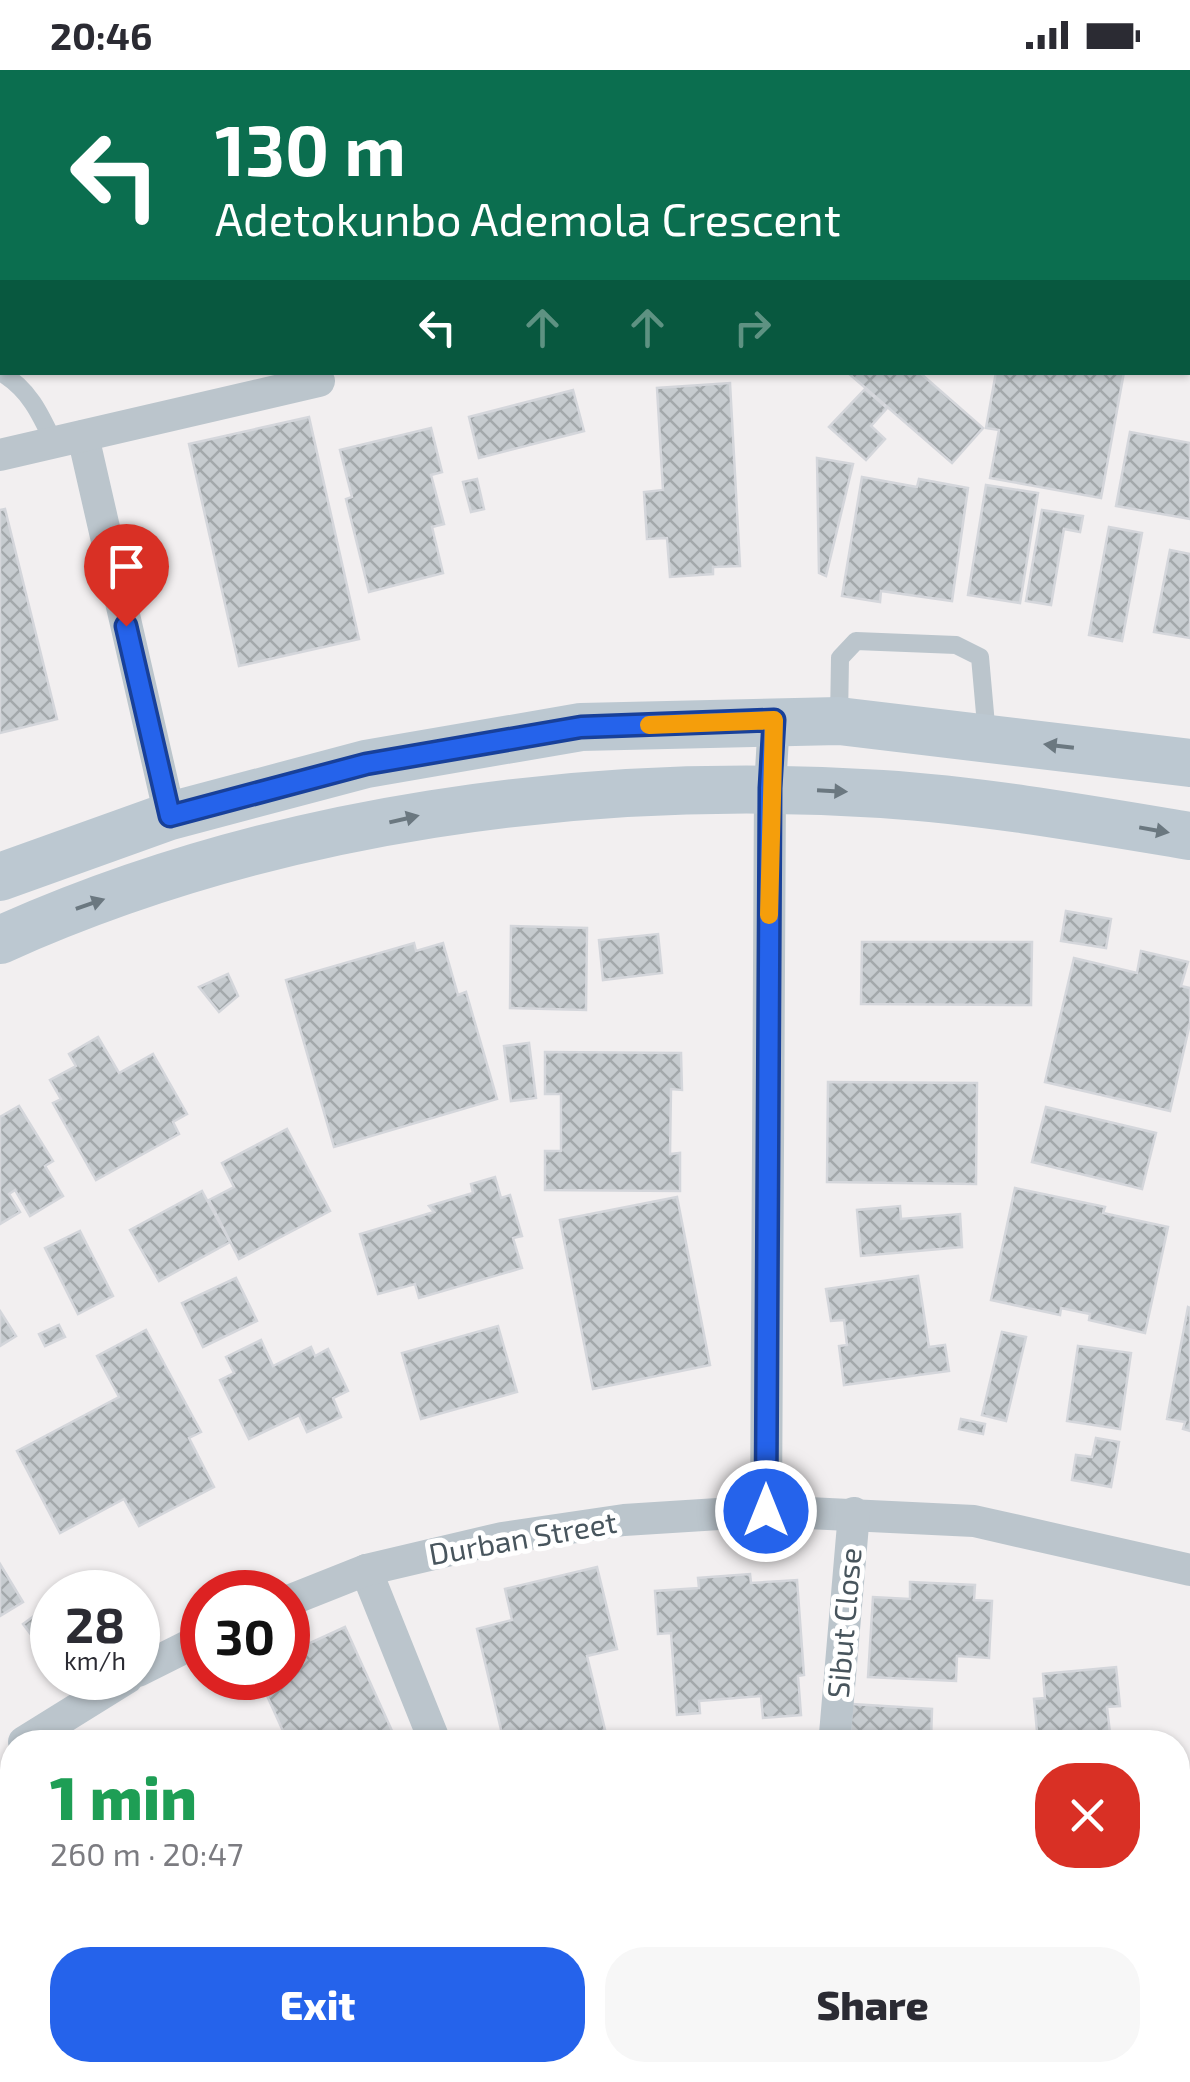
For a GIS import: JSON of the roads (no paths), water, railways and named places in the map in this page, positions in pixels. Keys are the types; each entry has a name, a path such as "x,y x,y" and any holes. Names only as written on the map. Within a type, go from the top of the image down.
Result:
{"main road":[{"path":"0,877 170,816 366,764 581,727 839,721 1190,763"},
{"path":"0,940 46,919 209,863 428,814 591,793 770,788 885,794 1024,808 1190,836"}],"street":[{"path":"0,456 319,381"},
{"path":"68,440 170,816"},
{"path":"766,1511 770,788 774,720"},
{"name":"Durban Street","path":"310,1592 366,1570 502,1538 624,1520 766,1511 974,1521 1190,1570"},
{"name":"Sibut Close","path":"835,1730 854,1513"},
{"path":"366,1570 430,1730"},
{"path":"46,1730 93,1700"}],"lane":[{"path":"5,375 16,381 68,440"},
{"path":"839,721 840,658 856,642 956,645 980,657 987,736"}]}
